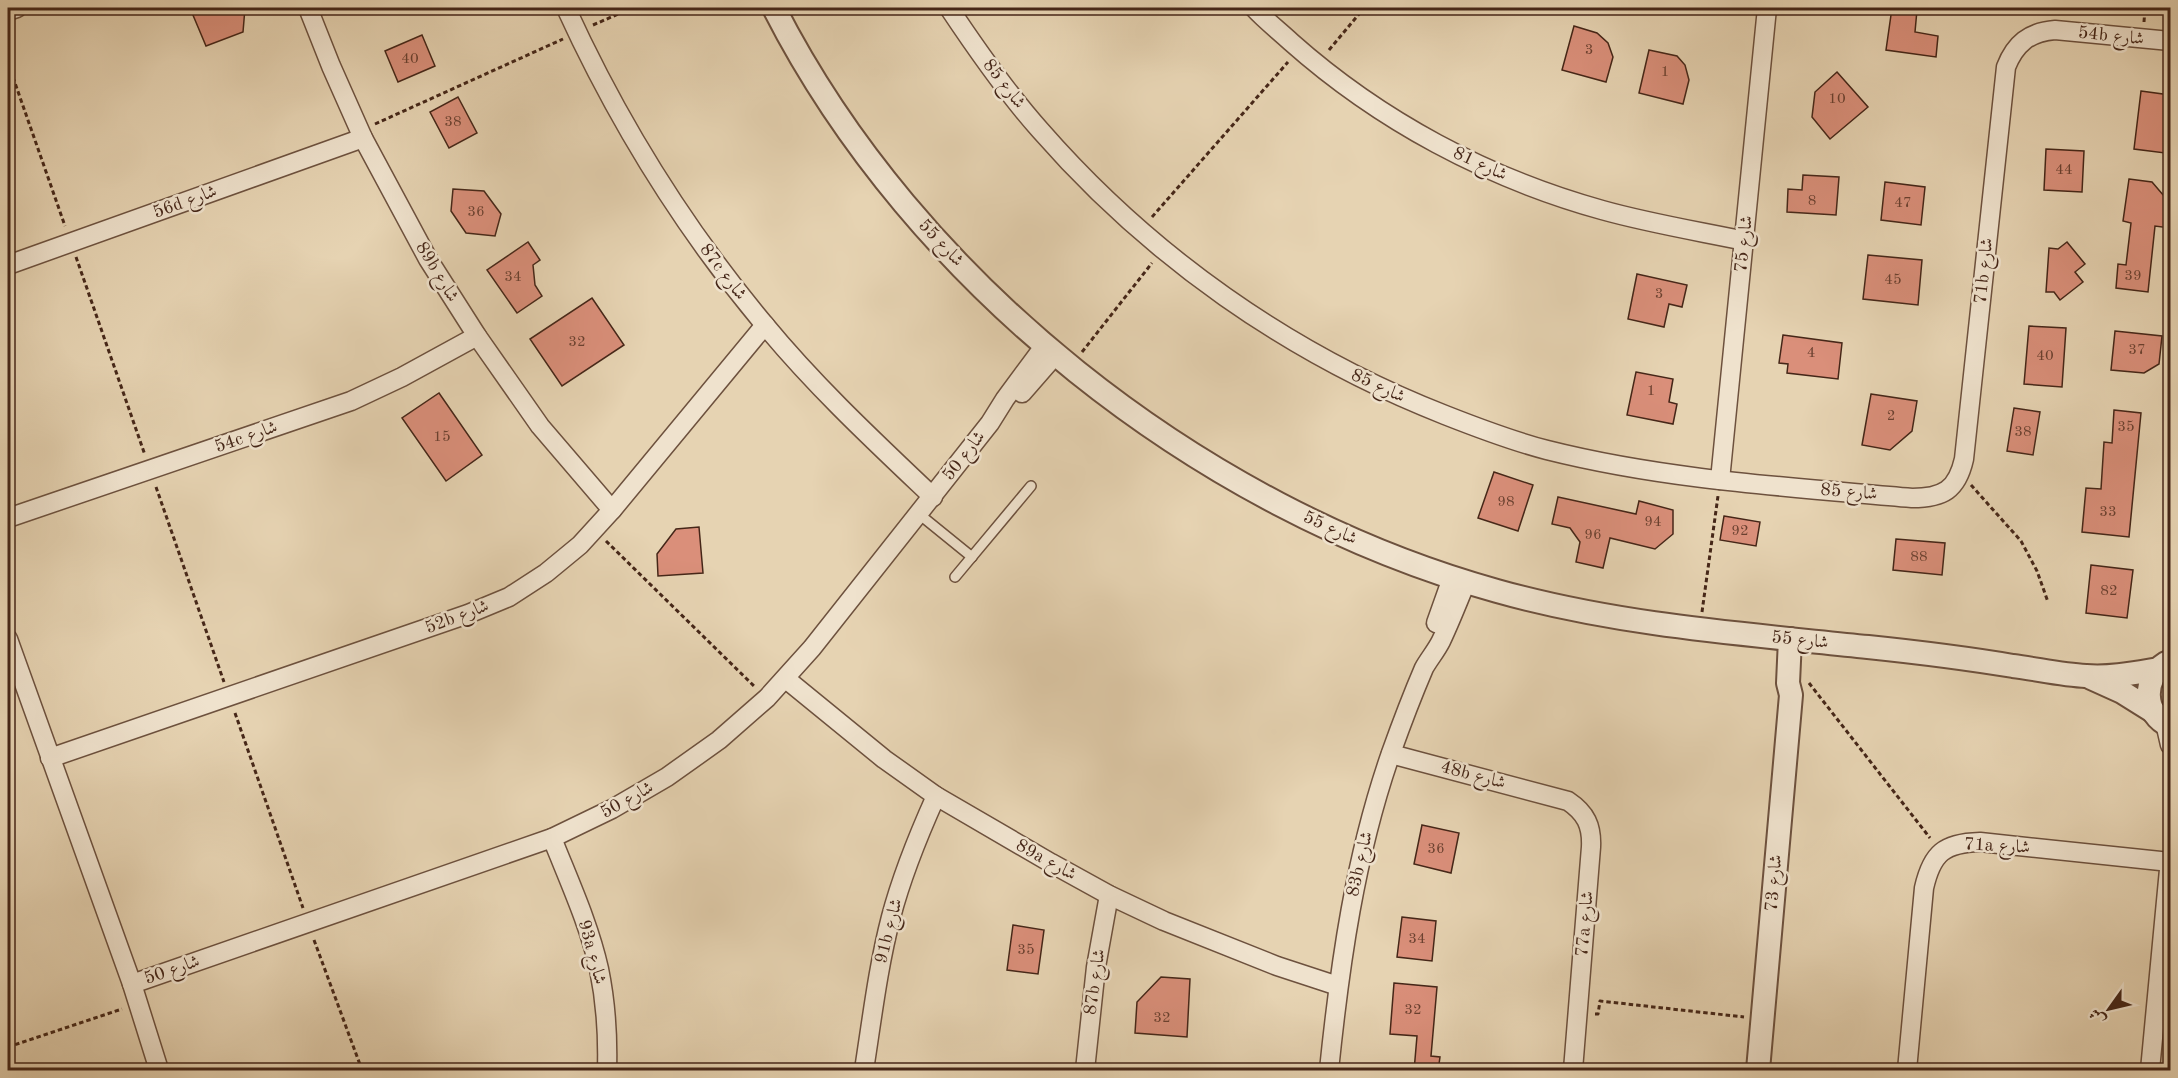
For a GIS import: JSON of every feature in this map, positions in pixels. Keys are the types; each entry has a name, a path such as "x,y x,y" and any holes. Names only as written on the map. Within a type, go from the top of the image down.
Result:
{"street":[{"path":"8,11 16,8"},
{"name":"89b شارع","path":"308,8 330,66 361,135 429,259 477,336 540,426 612,510"},
{"name":"87c شارع","path":"566,8 614,105 643,156 680,214 721,271 765,325 858,425 933,497"},
{"name":"شارع 55","path":"774,8 827,99 875,166 928,230 985,290 1057,355 1125,409 1187,451 1252,490 1318,524 1387,554 1459,580 1587,613 1796,640 1933,654 2087,676 2123,674 2167,663"},
{"name":"شارع 85","path":"949,8 986,63 1040,130 1098,192 1162,250 1220,294 1281,334 1344,370 1409,401 1476,427 1545,449 1622,466 1720,480 1931,498 1942,494 1955,484 1961,474"},
{"name":"شارع 81","path":"1254,8 1317,64 1367,102 1421,136 1487,169 1535,189 1603,210 1745,242"},
{"name":"شارع 75","path":"1720,480 1767,8"},
{"name":"54b شارع","path":"2019,43 2042,31 2055,30 2170,41"},
{"name":"71b شارع","path":"1961,474 2006,67 2019,43"},
{"name":"56d شارع","path":"8,265 361,135"},
{"name":"52b شارع","path":"50,758 468,614 508,597 546,573 580,545 612,510 765,325"},
{"name":"54c شارع","path":"8,519 351,401 477,336"},
{"name":"شارع 50","path":"132,984 552,838 612,809 667,777 719,740 786,679 990,423 1012,405 1057,355"},
{"name":"83b شارع","path":"1329,1071 1338,986 1349,914 1363,851 1391,754 1426,666 1440,642 1459,580"},
{"path":"8,639 132,984 159,1071"},
{"name":"شارع 73","path":"1791,695 1797,684 1799,669 1796,640"},
{"name":"شارع 73","path":"1758,1071 1791,695 1788,683 1796,640"},
{"path":"2165,727 2149,701 2148,690 2152,678 2167,663"},
{"name":"شارع 55","path":"2087,676 2122,692 2165,727"},
{"name":"89a شارع","path":"786,679 876,753 936,796 1109,895 1220,945 1338,986"},
{"name":"48b شارع","path":"1391,754 1555,797"},
{"name":"91b شارع","path":"864,1071 882,957 891,917 917,837 936,796"},
{"name":"77a شارع","path":"1555,797 1580,808 1588,820 1592,833 1573,1071"},
{"name":"93a شارع","path":"552,838 586,924 598,968 605,1014 608,1071"},
{"name":"71a شارع","path":"1907,1071 1924,888 1928,868 1941,852 1959,842 1980,842 2170,861"},
{"path":"2150,1071 2170,861"},
{"name":"87b شارع","path":"1084,1071 1096,967 1109,895"}],"lane":[{"path":"955,577 1031,486"},
{"path":"919,514 972,557"}],"path":[{"path":"361,135 632,8"},
{"path":"1317,64 1364,8"},
{"path":"1140,230 1299,49"},
{"path":"8,63 308,923 362,1071"},
{"path":"1057,355 1162,250"},
{"path":"1961,474 2021,541 2037,571 2048,602"},
{"path":"1699,628 1720,480"},
{"path":"594,530 766,698"},
{"path":"1799,669 1941,852"},
{"path":"1578,1012 1598,1014 1600,1001 1762,1019"},
{"path":"8,1047 138,1004"}],"building":[{"path":"190,8 245,8 243,32 206,46"},
{"path":"1892,8 1917,10 1915,32 1938,36 1936,57 1886,50"},
{"path":"1574,26 1597,33 1608,43 1613,57 1606,82 1562,70"},
{"path":"422,35 435,66 398,82 385,51"},
{"path":"1649,50 1677,56 1685,65 1689,80 1683,104 1639,93"},
{"path":"1837,72 1868,107 1830,139 1812,117 1815,92"},
{"path":"2141,91 2170,95 2165,153 2134,149"},
{"path":"458,97 477,133 449,148 430,112"},
{"path":"2046,149 2084,151 2082,192 2044,190"},
{"path":"1803,175 1839,177 1836,215 1787,212 1788,189 1802,190"},
{"path":"2129,179 2152,182 2170,203 2170,228 2155,226 2148,292 2116,288 2118,264 2126,265 2131,223 2123,221"},
{"path":"1885,182 1925,187 1921,225 1881,220"},
{"path":"453,189 484,191 501,214 495,236 466,233 451,211"},
{"path":"528,242 540,260 533,265 535,285 542,296 517,313 487,270"},
{"path":"2067,242 2085,264 2075,272 2083,282 2060,300 2054,292 2046,292 2049,248 2058,249"},
{"path":"1868,255 1922,260 1918,305 1863,299"},
{"path":"1637,274 1687,285 1682,307 1669,304 1664,327 1628,319"},
{"path":"592,298 624,345 562,386 530,339"},
{"path":"2029,326 2066,328 2062,387 2024,384"},
{"path":"2115,331 2162,336 2159,364 2144,373 2111,370"},
{"path":"1783,335 1842,343 1838,379 1787,373 1788,364 1779,363"},
{"path":"1636,372 1673,379 1669,402 1677,404 1673,424 1627,415"},
{"path":"439,393 482,455 446,481 402,418"},
{"path":"1871,394 1917,401 1912,431 1890,450 1862,445"},
{"path":"2014,408 2040,412 2033,455 2007,451"},
{"path":"2114,410 2141,413 2129,537 2082,532 2086,488 2101,489 2104,442 2112,443"},
{"path":"1494,472 1533,485 1518,531 1478,518"},
{"path":"1558,497 1636,514 1639,501 1673,510 1673,534 1655,549 1610,538 1603,568 1576,562 1580,542 1570,528 1552,524"},
{"path":"1724,516 1760,522 1756,546 1720,540"},
{"path":"699,527 703,573 658,576 657,554 676,529"},
{"path":"1896,539 1945,543 1942,575 1893,570"},
{"path":"2091,565 2133,570 2127,618 2086,613"},
{"path":"1422,825 1459,833 1451,873 1414,864"},
{"path":"1402,917 1436,921 1432,961 1397,957"},
{"path":"1013,925 1044,930 1038,974 1007,970"},
{"path":"1161,977 1190,979 1187,1037 1135,1033 1137,1002"},
{"path":"1394,983 1437,987 1431,1056 1440,1057 1438,1071 1414,1071 1417,1036 1390,1034"}]}
